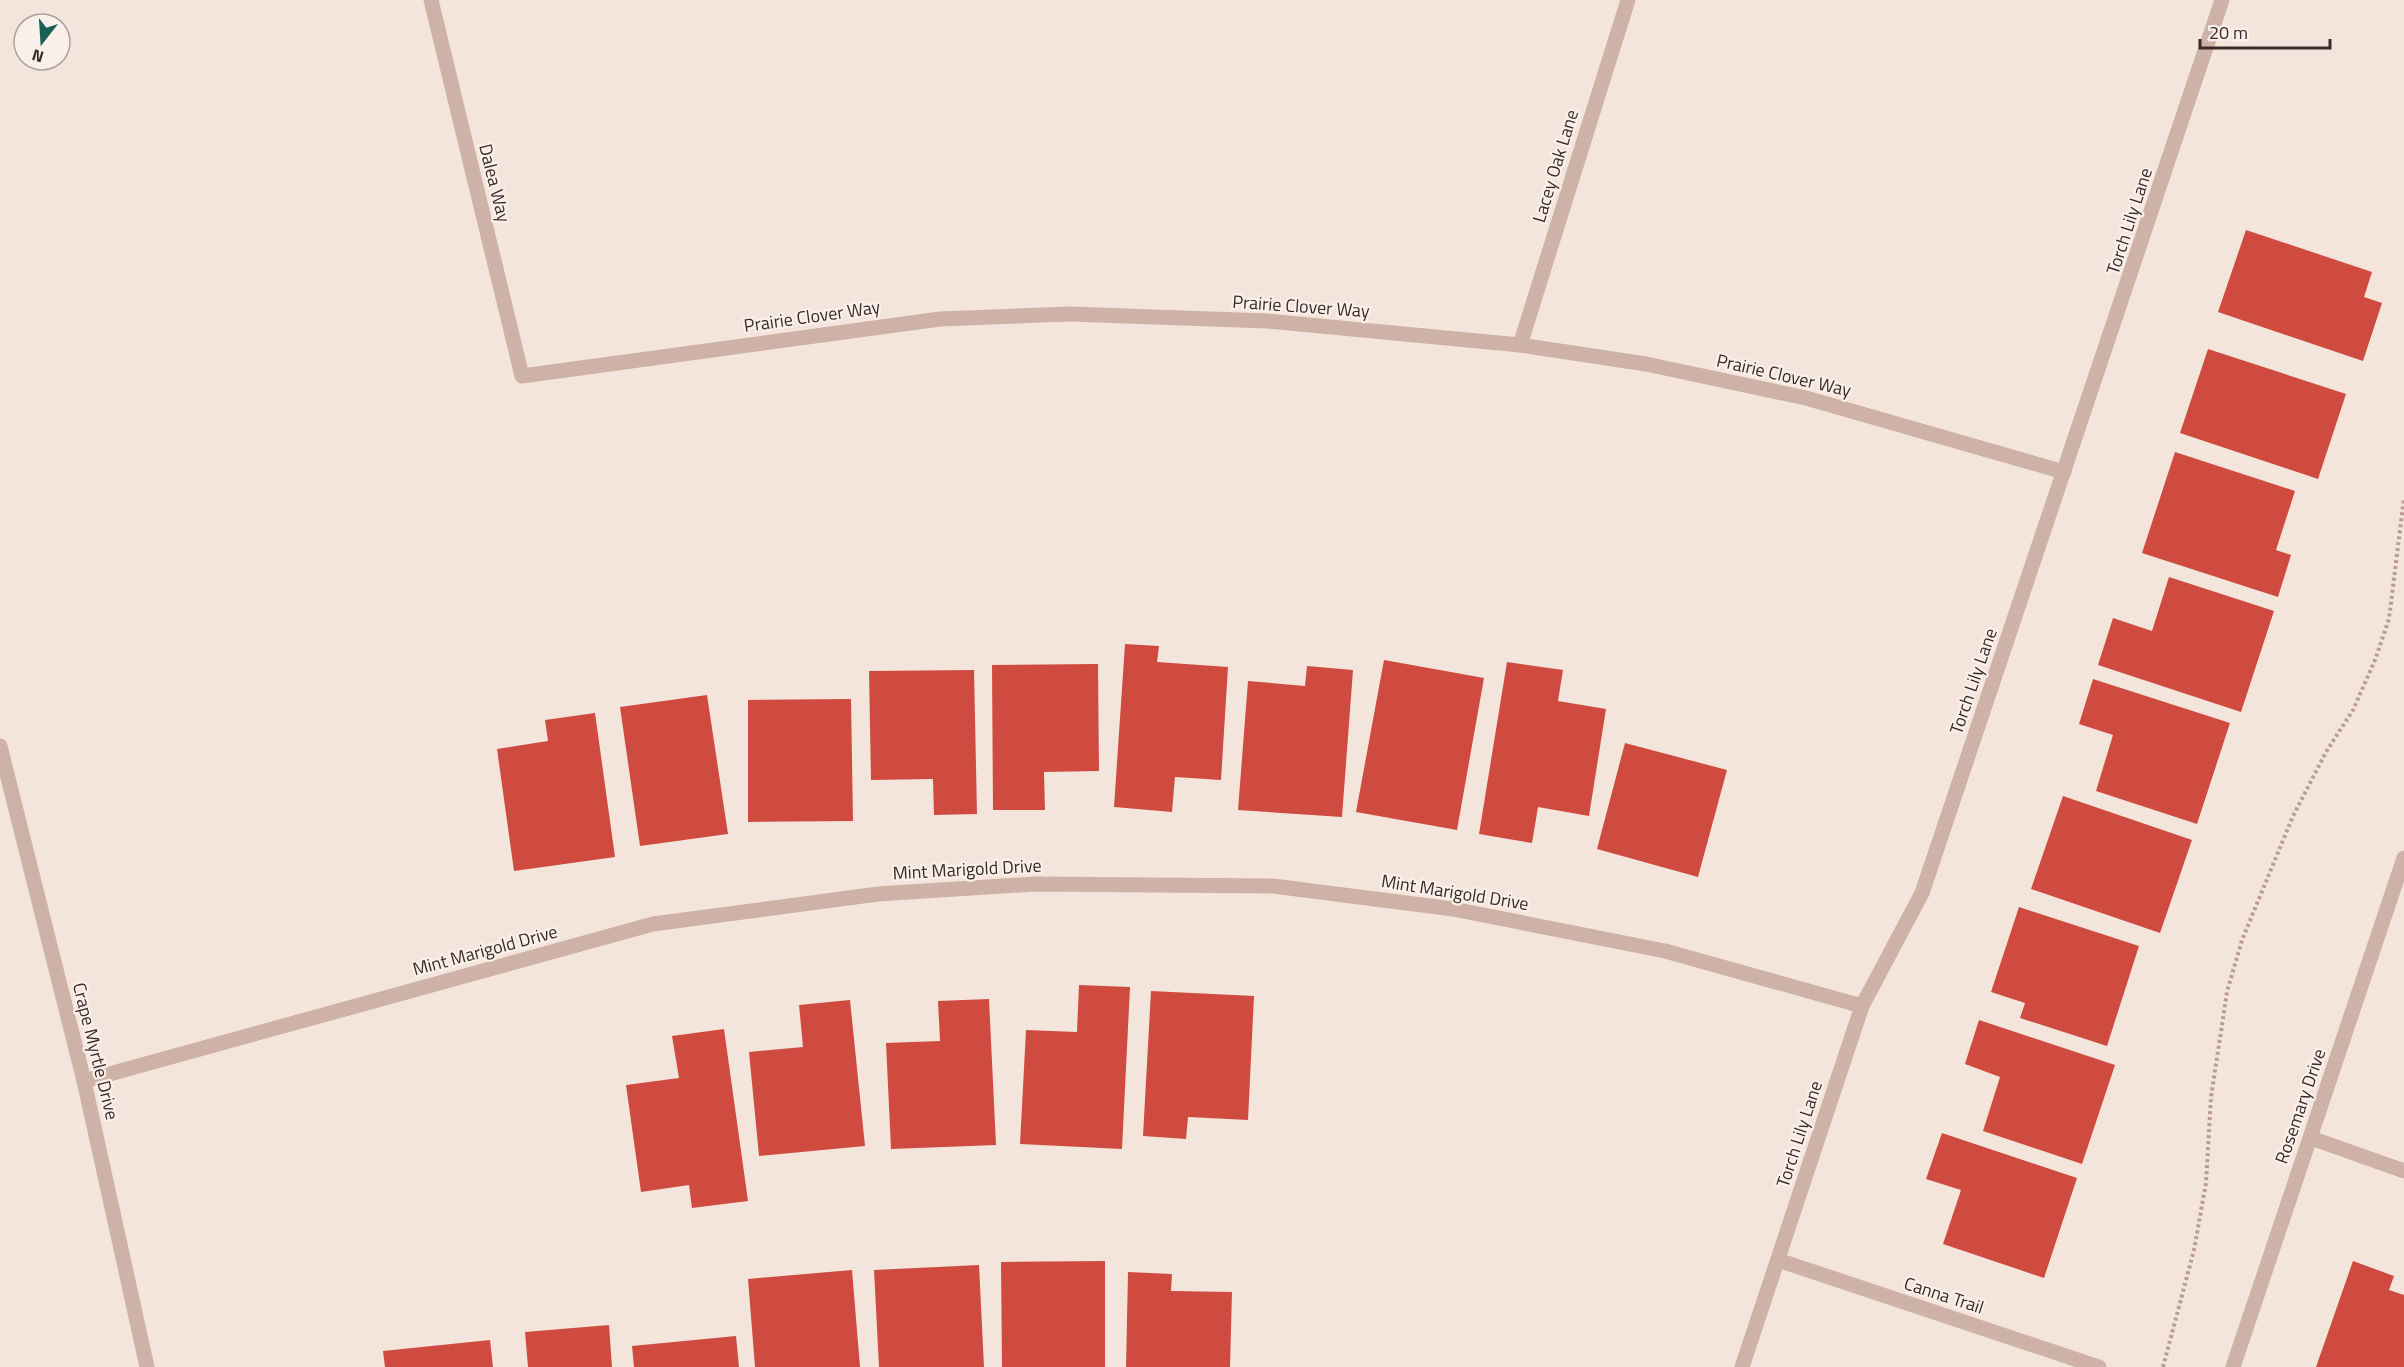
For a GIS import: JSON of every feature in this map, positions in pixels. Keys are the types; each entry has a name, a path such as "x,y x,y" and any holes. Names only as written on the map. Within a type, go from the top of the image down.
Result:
{"street":[{"name":"Dalea Way","path":"431,0 522,376"},
{"name":"Lacey Oak Lane","path":"1520,345 1628,0"},
{"name":"Torch Lily Lane","path":"1742,1367 1862,1006 1922,893 2222,0"},
{"name":"Prairie Clover Way","path":"522,376 939,319 1070,314 1267,321 1520,345 1646,364 1806,398 2064,472"},
{"name":"Crape Myrtle Drive","path":"0,746 84,1081 147,1367"},
{"name":"Rosemary Drive","path":"2233,1367 2404,858"},
{"name":"Mint Marigold Drive","path":"84,1081 653,924 878,894 1035,884 1273,886 1454,909 1665,951 1862,1006"},
{"path":"2310,1138 2404,1171"},
{"name":"Canna Trail","path":"1778,1260 2099,1367"}],"path":[{"path":"2163,1367 2194,1250 2206,1182 2211,1097 2227,992 2242,940 2294,816 2326,752 2353,710 2389,619 2404,498"}],"building":[{"path":"2246,230 2372,272 2364,297 2382,303 2363,361 2218,312"},
{"path":"2208,349 2346,394 2318,479 2180,433"},
{"path":"2175,452 2295,491 2276,550 2291,555 2278,597 2142,553"},
{"path":"2169,577 2274,611 2241,712 2098,665 2113,618 2152,631"},
{"path":"1125,644 1159,646 1157,662 1228,667 1221,780 1175,777 1172,812 1114,807"},
{"path":"1384,660 1484,678 1457,830 1356,812"},
{"path":"1507,662 1563,670 1558,701 1606,709 1589,816 1538,807 1532,843 1479,834"},
{"path":"1098,664 1099,771 1044,772 1045,810 993,810 992,665"},
{"path":"1307,666 1353,670 1342,817 1238,810 1248,681 1305,686"},
{"path":"974,670 977,814 934,815 933,779 871,780 869,671"},
{"path":"2093,679 2230,723 2197,824 2096,791 2113,735 2079,724"},
{"path":"707,695 728,834 640,846 620,707"},
{"path":"851,699 853,821 748,822 748,700"},
{"path":"595,713 615,857 514,871 497,749 548,741 545,720"},
{"path":"1625,743 1727,770 1698,877 1597,849"},
{"path":"2063,796 2192,840 2160,933 2031,889"},
{"path":"2019,907 2139,946 2107,1046 2020,1018 2025,1003 1991,992"},
{"path":"1079,985 1130,987 1122,1149 1020,1144 1026,1030 1077,1032"},
{"path":"1151,991 1254,996 1248,1120 1188,1117 1186,1139 1143,1136"},
{"path":"989,999 996,1145 891,1149 886,1043 940,1041 938,1001"},
{"path":"850,1000 865,1146 759,1156 749,1052 803,1047 799,1005"},
{"path":"1979,1020 2115,1065 2082,1164 1983,1131 2000,1077 1965,1064"},
{"path":"724,1029 748,1201 692,1208 689,1185 641,1192 626,1085 679,1078 672,1036"},
{"path":"1942,1133 2077,1178 2044,1278 1943,1244 1961,1190 1926,1179"},
{"path":"1105,1261 1105,1367 1002,1367 1001,1262"},
{"path":"2353,1261 2394,1276 2389,1290 2404,1295 2404,1367 2316,1367"},
{"path":"979,1265 984,1367 879,1367 874,1270"},
{"path":"852,1270 860,1367 755,1367 748,1279"},
{"path":"1128,1272 1172,1274 1171,1291 1232,1292 1230,1367 1126,1367"},
{"path":"609,1325 612,1367 528,1367 525,1332"},
{"path":"736,1336 739,1367 634,1367 632,1346"},
{"path":"490,1340 493,1367 385,1367 383,1351"}]}
